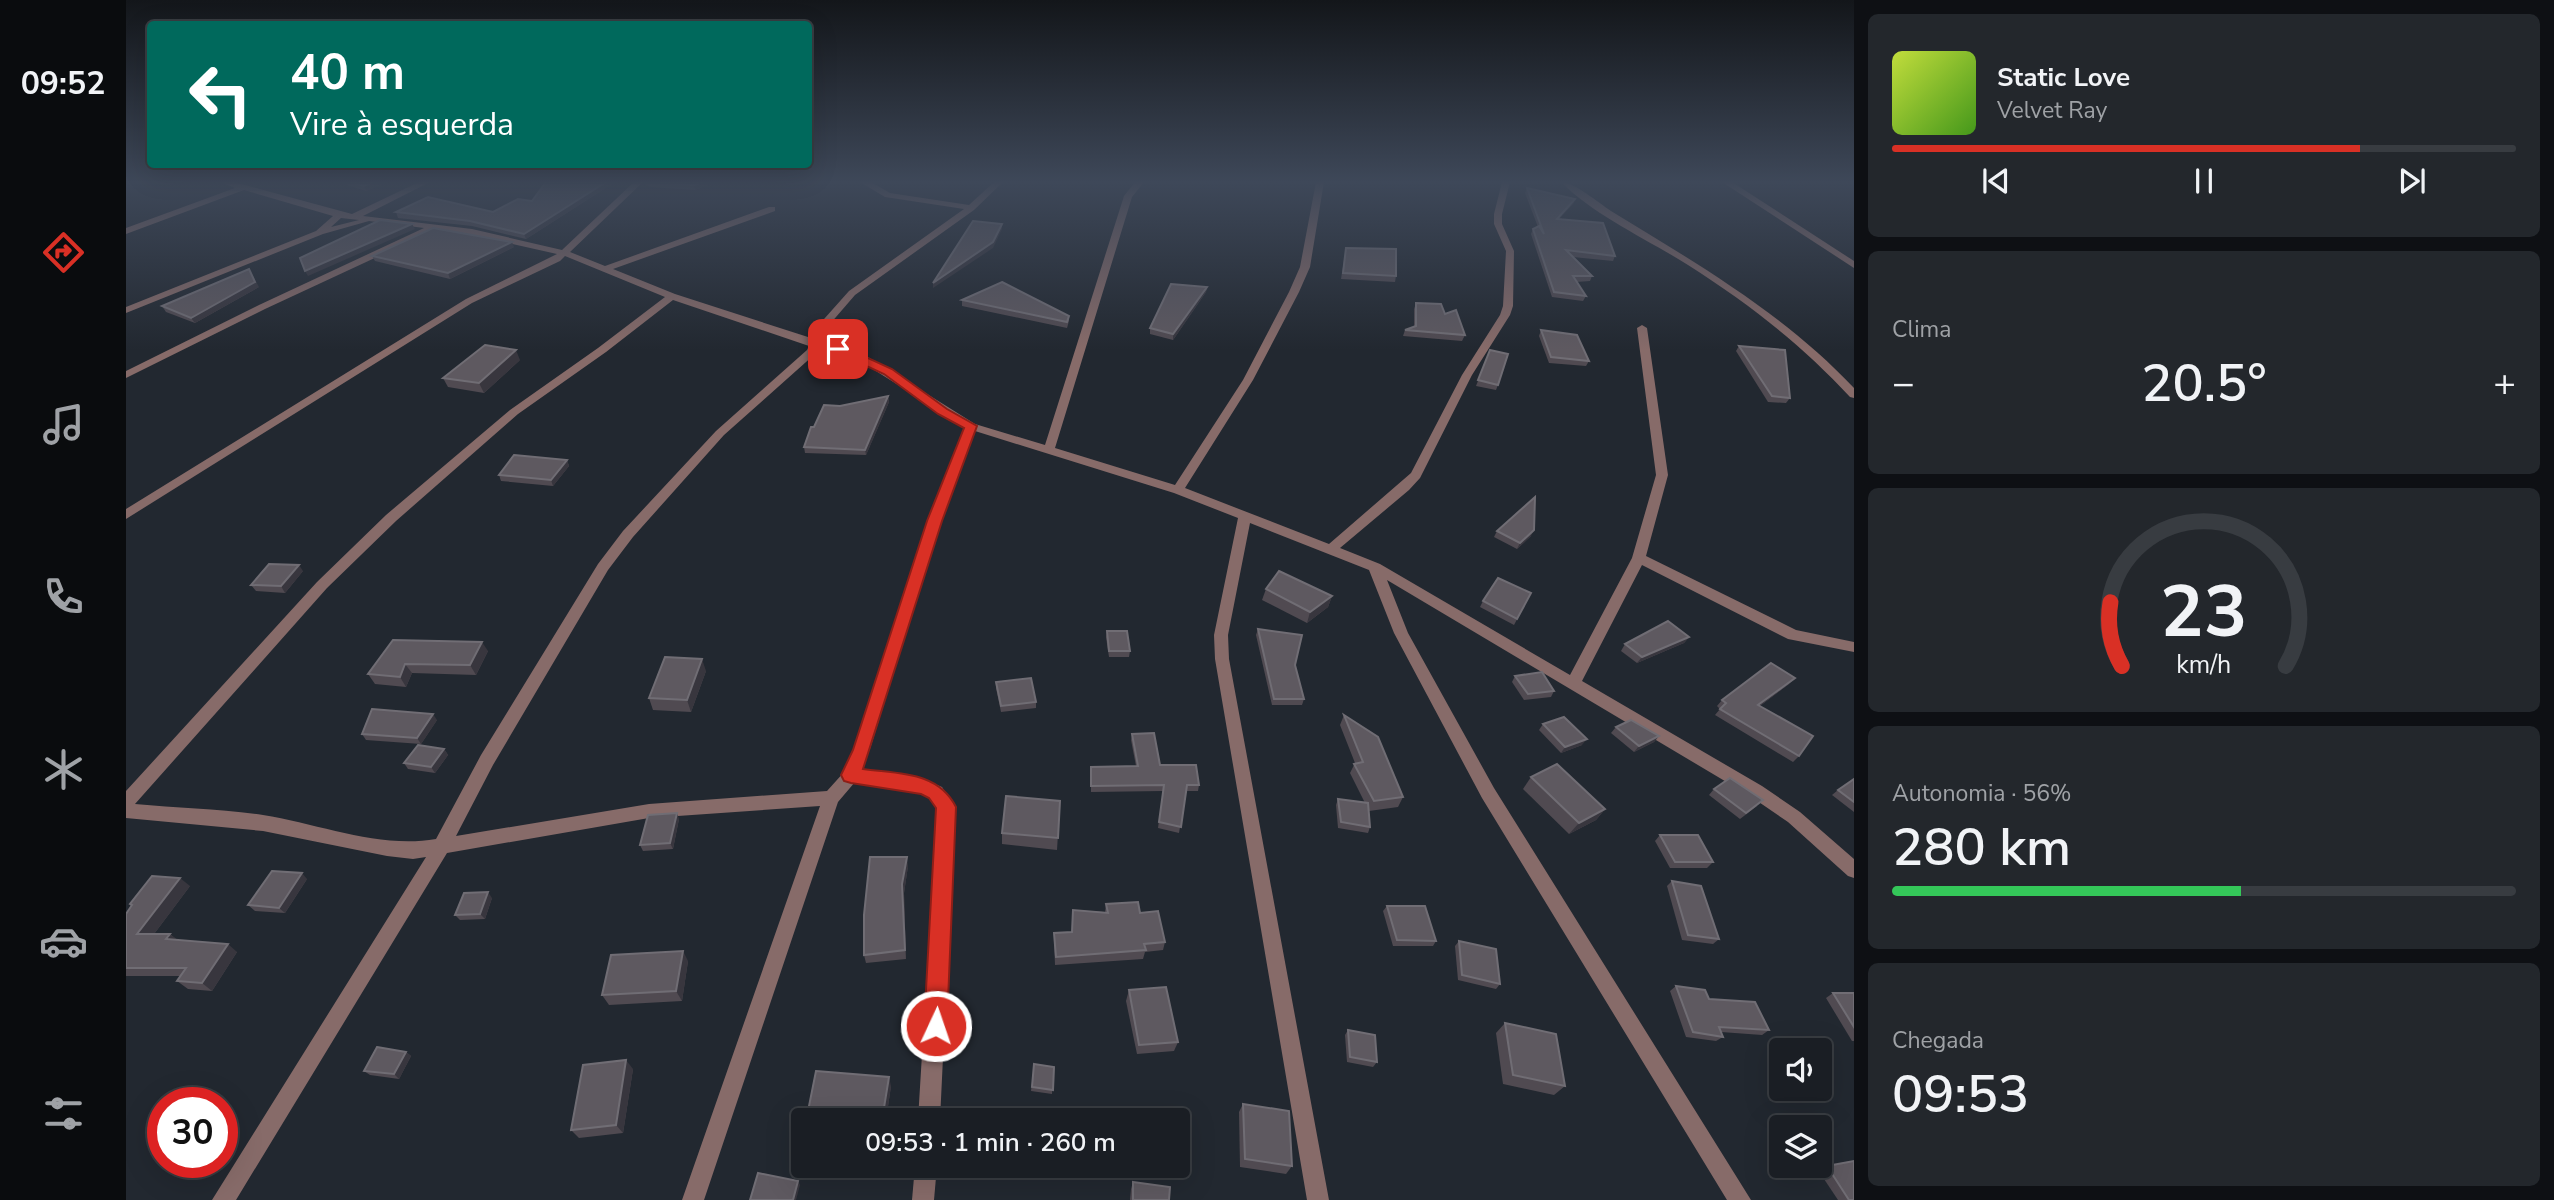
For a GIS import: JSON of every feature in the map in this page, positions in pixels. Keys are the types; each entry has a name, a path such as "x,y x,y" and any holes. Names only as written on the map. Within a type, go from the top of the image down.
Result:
{"street":[{"path":"126,310 306,238"},
{"path":"126,375 409,238"},
{"path":"493,238 565,253 672,296 812,339 888,372 942,412 971,426 1178,491 1332,548 1375,567 1756,791 1794,817 1854,870"},
{"path":"126,515 469,301 565,253 581,238"},
{"path":"605,269 691,238"},
{"path":"812,339 852,293 929,238"},
{"path":"1049,450 1115,238"},
{"path":"1178,491 1248,380 1294,292 1305,267 1310,238"},
{"path":"1332,548 1416,475 1467,376 1508,306 1510,251 1505,238"},
{"path":"1646,238 1773,319 1828,366 1854,395"},
{"path":"1812,238 1854,265"},
{"path":"126,803 321,585 391,518 514,412 602,350 672,296"},
{"path":"1573,684 1639,558 1662,475 1642,328"},
{"path":"223,1200 442,846 487,761 603,567 628,534 720,433 811,352 814,346 812,339"},
{"path":"693,1200 831,798 851,775 862,750 934,521 971,426"},
{"path":"1245,516 1221,635 1222,659 1318,1200"},
{"path":"1639,558 1782,631 1822,643 1854,647"},
{"path":"1375,567 1401,633 1488,793 1740,1200"},
{"path":"851,775 922,786 936,792 946,807 930,1108"},
{"path":"126,811 263,823 387,848 413,850 649,811 831,798"},
{"path":"923,1200 925,1178"}],"building":[{"path":"342,238 380,238 305,271 300,258"},
{"path":"411,238 489,238 512,242 448,273 372,256"},
{"path":"962,238 995,238 993,242 933,283"},
{"path":"1536,238 1608,238 1615,256 1566,250 1592,276 1573,276 1586,296 1554,292"},
{"path":"1346,248 1396,249 1396,276 1343,273"},
{"path":"249,269 255,282 191,318 162,306"},
{"path":"1002,282 1069,316 1067,322 962,300"},
{"path":"1171,284 1207,287 1173,334 1150,328"},
{"path":"1416,303 1441,304 1445,314 1456,310 1465,335 1405,330 1416,326"},
{"path":"1541,330 1577,335 1589,361 1551,357"},
{"path":"485,345 516,350 479,383 443,378"},
{"path":"1739,346 1785,350 1790,398 1772,396"},
{"path":"1490,350 1508,354 1498,385 1478,380"},
{"path":"888,396 865,450 804,447 811,427 814,427 824,405 840,406"},
{"path":"514,455 567,460 551,480 499,475"},
{"path":"1535,497 1534,530 1520,543 1497,531"},
{"path":"269,564 299,565 281,586 251,585"},
{"path":"1279,571 1332,596 1310,612 1266,589"},
{"path":"1498,578 1531,593 1517,619 1483,601"},
{"path":"1668,621 1689,637 1642,657 1625,644"},
{"path":"1258,629 1302,635 1295,665 1304,699 1274,699"},
{"path":"1107,631 1127,631 1130,651 1109,651"},
{"path":"393,640 482,642 470,665 405,664 400,677 368,674"},
{"path":"665,657 702,659 687,700 649,698"},
{"path":"1771,663 1795,678 1758,705 1813,736 1799,756 1720,709 1726,703 1722,700"},
{"path":"1542,672 1554,691 1528,694 1515,676"},
{"path":"1031,678 1036,702 1001,706 996,682"},
{"path":"372,709 433,714 417,738 362,734"},
{"path":"1344,715 1378,737 1403,797 1374,801 1354,764 1363,762"},
{"path":"1564,717 1587,739 1565,747 1543,724"},
{"path":"1631,720 1659,736 1639,746 1616,727"},
{"path":"1154,733 1160,765 1196,765 1199,785 1187,785 1181,827 1159,822 1164,785 1091,786 1091,767 1138,766 1132,734"},
{"path":"418,745 444,749 431,767 404,763"},
{"path":"1557,764 1605,809 1579,823 1531,777"},
{"path":"1730,778 1763,800 1746,813 1714,789"},
{"path":"1854,779 1854,802 1838,790"},
{"path":"1006,796 1060,801 1058,838 1002,833"},
{"path":"1338,799 1368,803 1370,827 1341,822"},
{"path":"677,813 670,843 640,845 648,815"},
{"path":"1660,835 1698,835 1713,862 1675,862"},
{"path":"870,857 907,857 902,884 905,950 864,955 864,915"},
{"path":"272,871 302,873 279,908 248,905"},
{"path":"152,876 180,878 137,934 170,934 166,939 228,944 202,983 177,981 186,968 126,968 126,914 132,905 130,904"},
{"path":"1672,881 1701,886 1719,939 1688,935"},
{"path":"488,892 480,914 455,915 464,893"},
{"path":"1138,902 1140,913 1158,911 1165,942 1144,944 1146,950 1056,957 1054,933 1072,932 1073,910 1108,913 1106,904"},
{"path":"1387,906 1425,906 1436,941 1397,940"},
{"path":"1459,941 1496,949 1500,984 1462,975"},
{"path":"683,951 676,991 602,995 611,955"},
{"path":"1676,986 1705,990 1709,999 1755,1002 1769,1030 1719,1027 1723,1037 1693,1032"},
{"path":"1166,987 1178,1042 1139,1045 1129,990"},
{"path":"1833,993 1854,993 1854,1027"},
{"path":"1505,1023 1556,1034 1565,1086 1513,1075"},
{"path":"1348,1030 1375,1035 1377,1062 1350,1057"},
{"path":"377,1047 406,1052 394,1074 364,1071"},
{"path":"626,1060 616,1125 571,1130 583,1065"},
{"path":"1034,1064 1054,1067 1053,1090 1032,1087"},
{"path":"816,1071 889,1077 884,1108 809,1108"},
{"path":"1243,1104 1289,1111 1292,1166 1245,1159"},
{"path":"1854,1161 1854,1200 1849,1200 1832,1174 1832,1165"},
{"path":"758,1173 798,1181 793,1200 750,1200"},
{"path":"1133,1182 1170,1187 1169,1200 1133,1200"}],"route":[{"path":"838,349 888,372 942,412 971,426 934,521 862,750 851,775 922,786 936,792 946,807 936,1026"}]}
